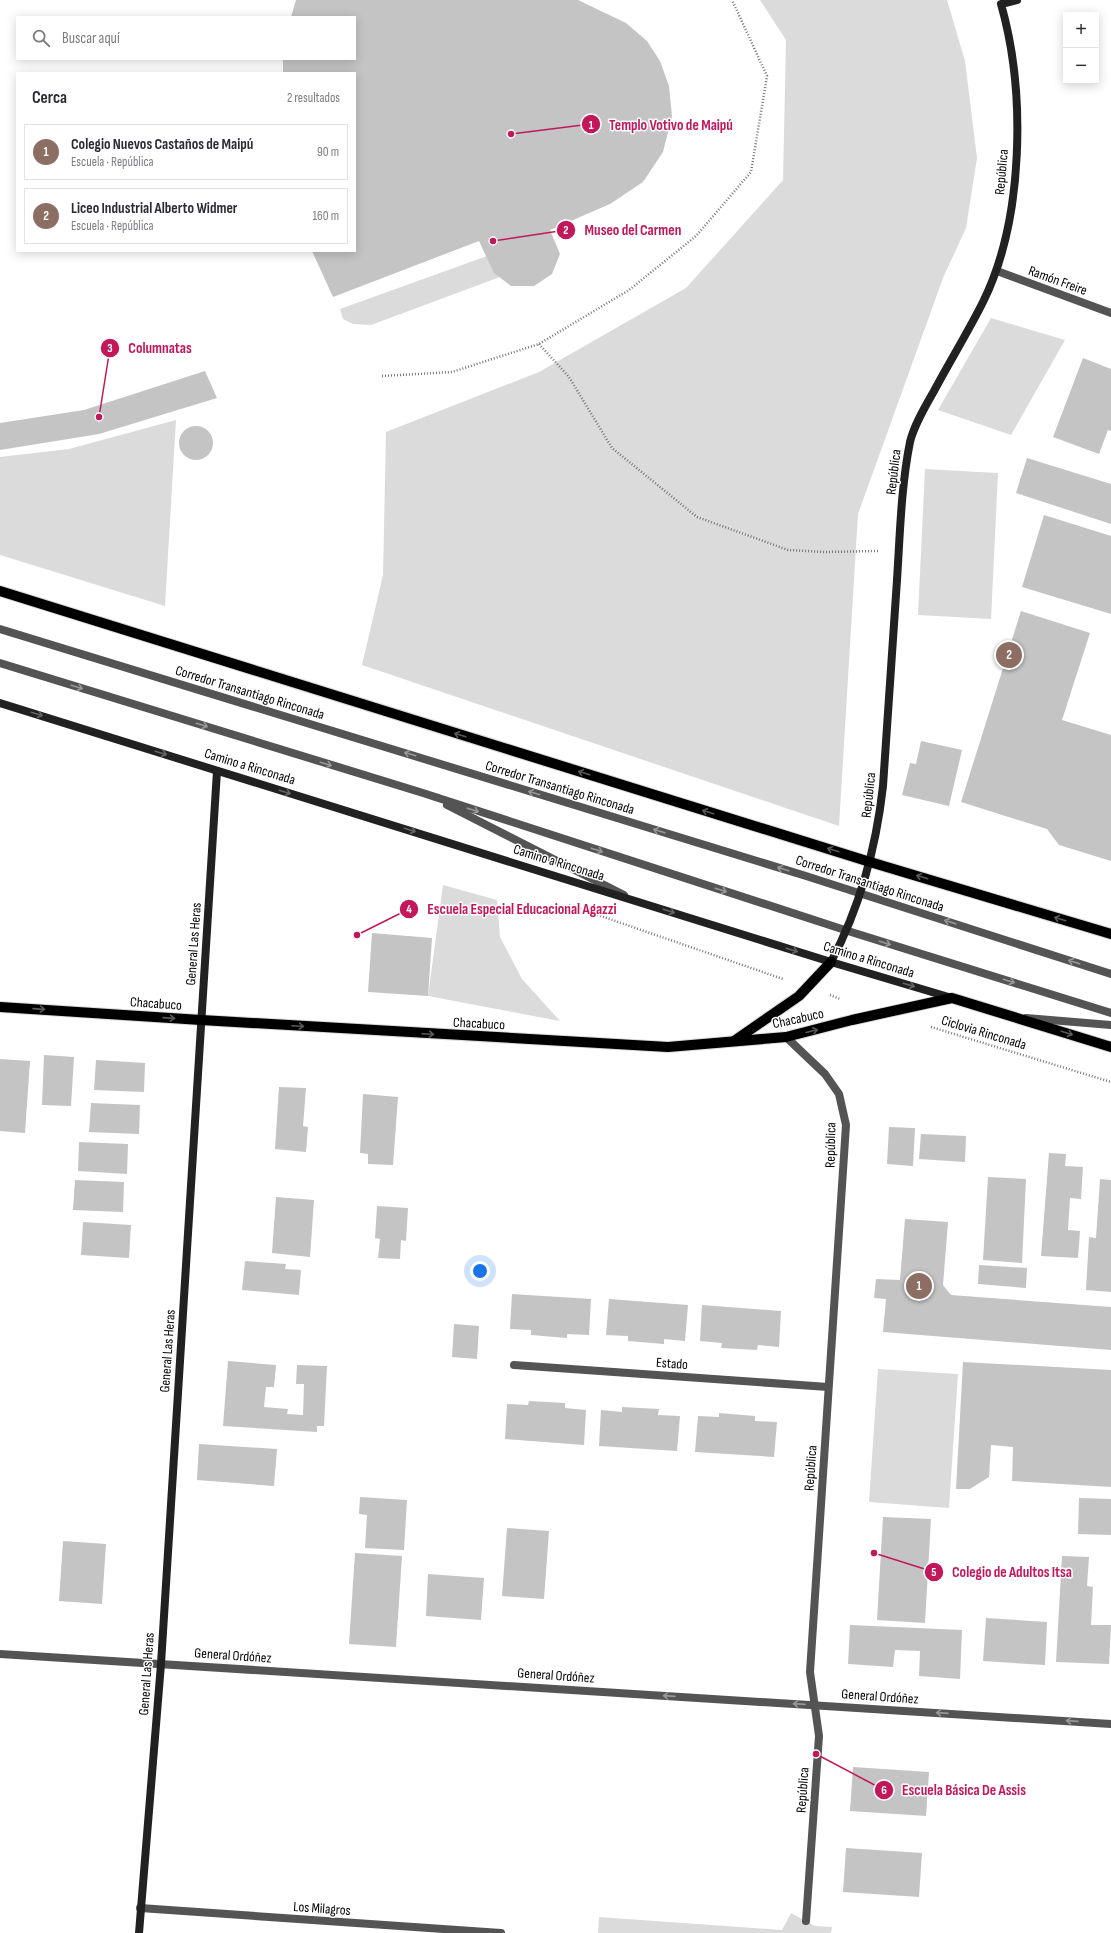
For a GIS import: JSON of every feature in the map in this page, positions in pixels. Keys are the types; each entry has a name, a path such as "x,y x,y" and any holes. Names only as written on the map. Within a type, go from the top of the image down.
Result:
{"main road":[{"path":"0,591 870,862 1111,934"},
{"path":"732,1042 799,996 831,962"},
{"name":"Chacabuco","path":"0,1007 660,1047 786,1038 858,1019 952,998"},
{"name":"Camino a Rinconada","path":"952,998 1111,1047"}],"street":[{"path":"1000,2 1017,0"},
{"name":"República","path":"831,962 848,931 870,862 879,822 883,786 898,550 910,441 923,410 983,302 996,271 1014,189 1017,105 1009,31 1000,2"},
{"name":"Ramón Freire","path":"996,271 1111,313"},
{"name":"Corredor Transantiago Rinconada","path":"0,629 860,893 1111,974"},
{"path":"0,664 423,793 848,931 1111,1013"},
{"name":"Camino a Rinconada","path":"0,703 831,962 952,998"},
{"name":"General Las Heras","path":"139,1933 161,1664 217,771"},
{"path":"423,793 632,899"},
{"path":"1017,1017 1111,1025"},
{"name":"República","path":"786,1038 825,1074 839,1094 846,1125 810,1672 819,1736 806,1921"},
{"name":"Estado","path":"514,1365 828,1388"},
{"name":"General Ordóñez","path":"0,1654 1111,1724"},
{"name":"Los Milagros","path":"140,1908 501,1933"}],"path":[{"path":"382,376 452,372 539,344 629,290 696,236 751,172 767,76 732,0"},
{"path":"539,344 569,377 612,448 696,517 788,550 824,552 898,550"},
{"name":"Ciclovia Rinconada","path":"930,1027 1111,1082"}],"shaded area":[{"path":"760,0 947,0 965,61 977,158 966,228 943,278 858,514 839,826 362,665 383,575 386,432 539,372 686,288 783,180 786,40"},
{"path":"487,256 500,277 371,325 353,324 343,319 340,309"},
{"path":"991,318 1065,340 1011,435 938,410"},
{"path":"176,420 165,606 0,555 0,457 69,449"},
{"path":"925,469 998,473 991,619 918,615"},
{"path":"443,885 497,900 500,937 522,979 560,1021 428,996"},
{"path":"878,1369 958,1374 949,1508 869,1502"},
{"path":"791,1913 815,1926 832,1927 831,1933 598,1933 599,1917 782,1930"}],"building":[{"path":"296,0 578,0 626,23 647,41 660,61 669,86 672,116 663,152 643,182 610,204 550,230 560,254 552,274 534,286 511,286 494,273 479,241 333,297 312,252 356,252 356,72 283,72 283,60 356,60 356,16 291,16"},
{"path":"1083,358 1111,369 1111,431 1108,430 1099,454 1053,437"},
{"path":"205,371 217,398 99,434 0,450 0,423 84,410"},
{"path":"199,426 208,431 212,436 212,450 208,455 203,459 193,460 189,459 180,450 179,440 180,436 189,427"},
{"path":"1027,458 1111,484 1111,524 1016,493"},
{"path":"1044,515 1111,536 1111,614 1022,587"},
{"path":"1021,611 1090,633 1062,720 1111,735 1111,861 1059,845 1047,829 961,802"},
{"path":"921,741 962,750 949,806 902,795 910,763 916,764"},
{"path":"372,933 432,938 428,996 368,992"},
{"path":"44,1055 74,1057 71,1106 42,1105"},
{"path":"0,1059 30,1061 25,1133 0,1131"},
{"path":"96,1060 145,1063 144,1092 94,1090"},
{"path":"279,1087 306,1088 303,1126 308,1127 306,1152 275,1149"},
{"path":"363,1094 398,1097 393,1165 368,1164 368,1154 360,1153"},
{"path":"91,1103 140,1105 139,1134 89,1132"},
{"path":"889,1127 915,1128 913,1166 887,1164"},
{"path":"921,1134 966,1136 965,1162 919,1159"},
{"path":"79,1142 128,1144 127,1174 78,1171"},
{"path":"1049,1153 1066,1154 1065,1166 1083,1167 1081,1199 1070,1198 1068,1230 1080,1231 1078,1258 1041,1256"},
{"path":"988,1177 1026,1179 1022,1263 983,1260"},
{"path":"1100,1179 1111,1180 1111,1292 1086,1290 1089,1237 1096,1238"},
{"path":"75,1180 124,1182 123,1212 73,1210"},
{"path":"276,1197 314,1200 310,1257 272,1253"},
{"path":"377,1206 408,1208 406,1241 401,1240 400,1259 378,1258 380,1239 375,1238"},
{"path":"905,1219 948,1222 943,1285 951,1295 1111,1307 1111,1350 883,1332 886,1299 874,1298 876,1279 900,1280"},
{"path":"83,1222 131,1225 129,1258 81,1255"},
{"path":"245,1261 286,1264 285,1269 301,1270 299,1295 242,1290"},
{"path":"979,1265 1027,1268 1026,1288 978,1284"},
{"path":"512,1294 591,1299 589,1335 567,1334 567,1338 531,1335 531,1330 510,1329"},
{"path":"609,1299 688,1305 685,1341 664,1339 664,1344 628,1341 628,1336 606,1335"},
{"path":"702,1305 781,1311 779,1347 758,1345 757,1350 721,1348 722,1343 700,1341"},
{"path":"454,1324 479,1326 477,1359 452,1357"},
{"path":"228,1361 276,1365 274,1387 266,1387 264,1407 288,1409 287,1414 303,1415 304,1384 296,1384 297,1365 327,1366 324,1426 317,1426 317,1432 223,1426"},
{"path":"963,1362 1111,1370 1111,1487 1012,1481 1013,1447 991,1445 989,1477 970,1489 956,1489"},
{"path":"529,1401 565,1403 565,1408 586,1410 584,1445 505,1439 507,1404 528,1405"},
{"path":"622,1407 659,1409 658,1415 680,1416 677,1451 599,1446 601,1410 622,1412"},
{"path":"719,1413 755,1416 755,1421 777,1422 774,1457 695,1452 698,1416 719,1417"},
{"path":"199,1444 277,1449 274,1486 197,1480"},
{"path":"360,1497 407,1500 404,1550 365,1548 367,1515 359,1514"},
{"path":"1079,1498 1111,1499 1111,1535 1078,1534"},
{"path":"883,1517 931,1519 925,1623 877,1620"},
{"path":"507,1528 549,1531 544,1599 502,1596"},
{"path":"63,1541 106,1544 102,1604 59,1601"},
{"path":"355,1553 402,1556 396,1647 349,1644"},
{"path":"1062,1556 1089,1557 1087,1586 1093,1587 1091,1625 1111,1625 1109,1664 1056,1662"},
{"path":"428,1574 484,1578 481,1620 426,1616"},
{"path":"986,1618 1047,1622 1045,1665 983,1661"},
{"path":"850,1625 962,1630 960,1679 919,1676 920,1651 895,1650 893,1667 848,1664"},
{"path":"853,1767 929,1772 926,1816 850,1811"},
{"path":"846,1848 922,1853 919,1897 843,1892"}],"place":[{"name":"Templo Votivo de Maipú","path":"511,134"},
{"name":"Museo del Carmen","path":"493,241"},
{"name":"Columnatas","path":"99,417"},
{"name":"Liceo Industrial Alberto Widmer","path":"1009,655"},
{"name":"Escuela Especial Educacional Agazzi","path":"357,935"},
{"name":"Colegio Nuevos Castaños de Maipú","path":"919,1286"},
{"name":"Colegio de Adultos Itsa","path":"874,1553"},
{"name":"Escuela Básica De Assis","path":"816,1754"}]}
